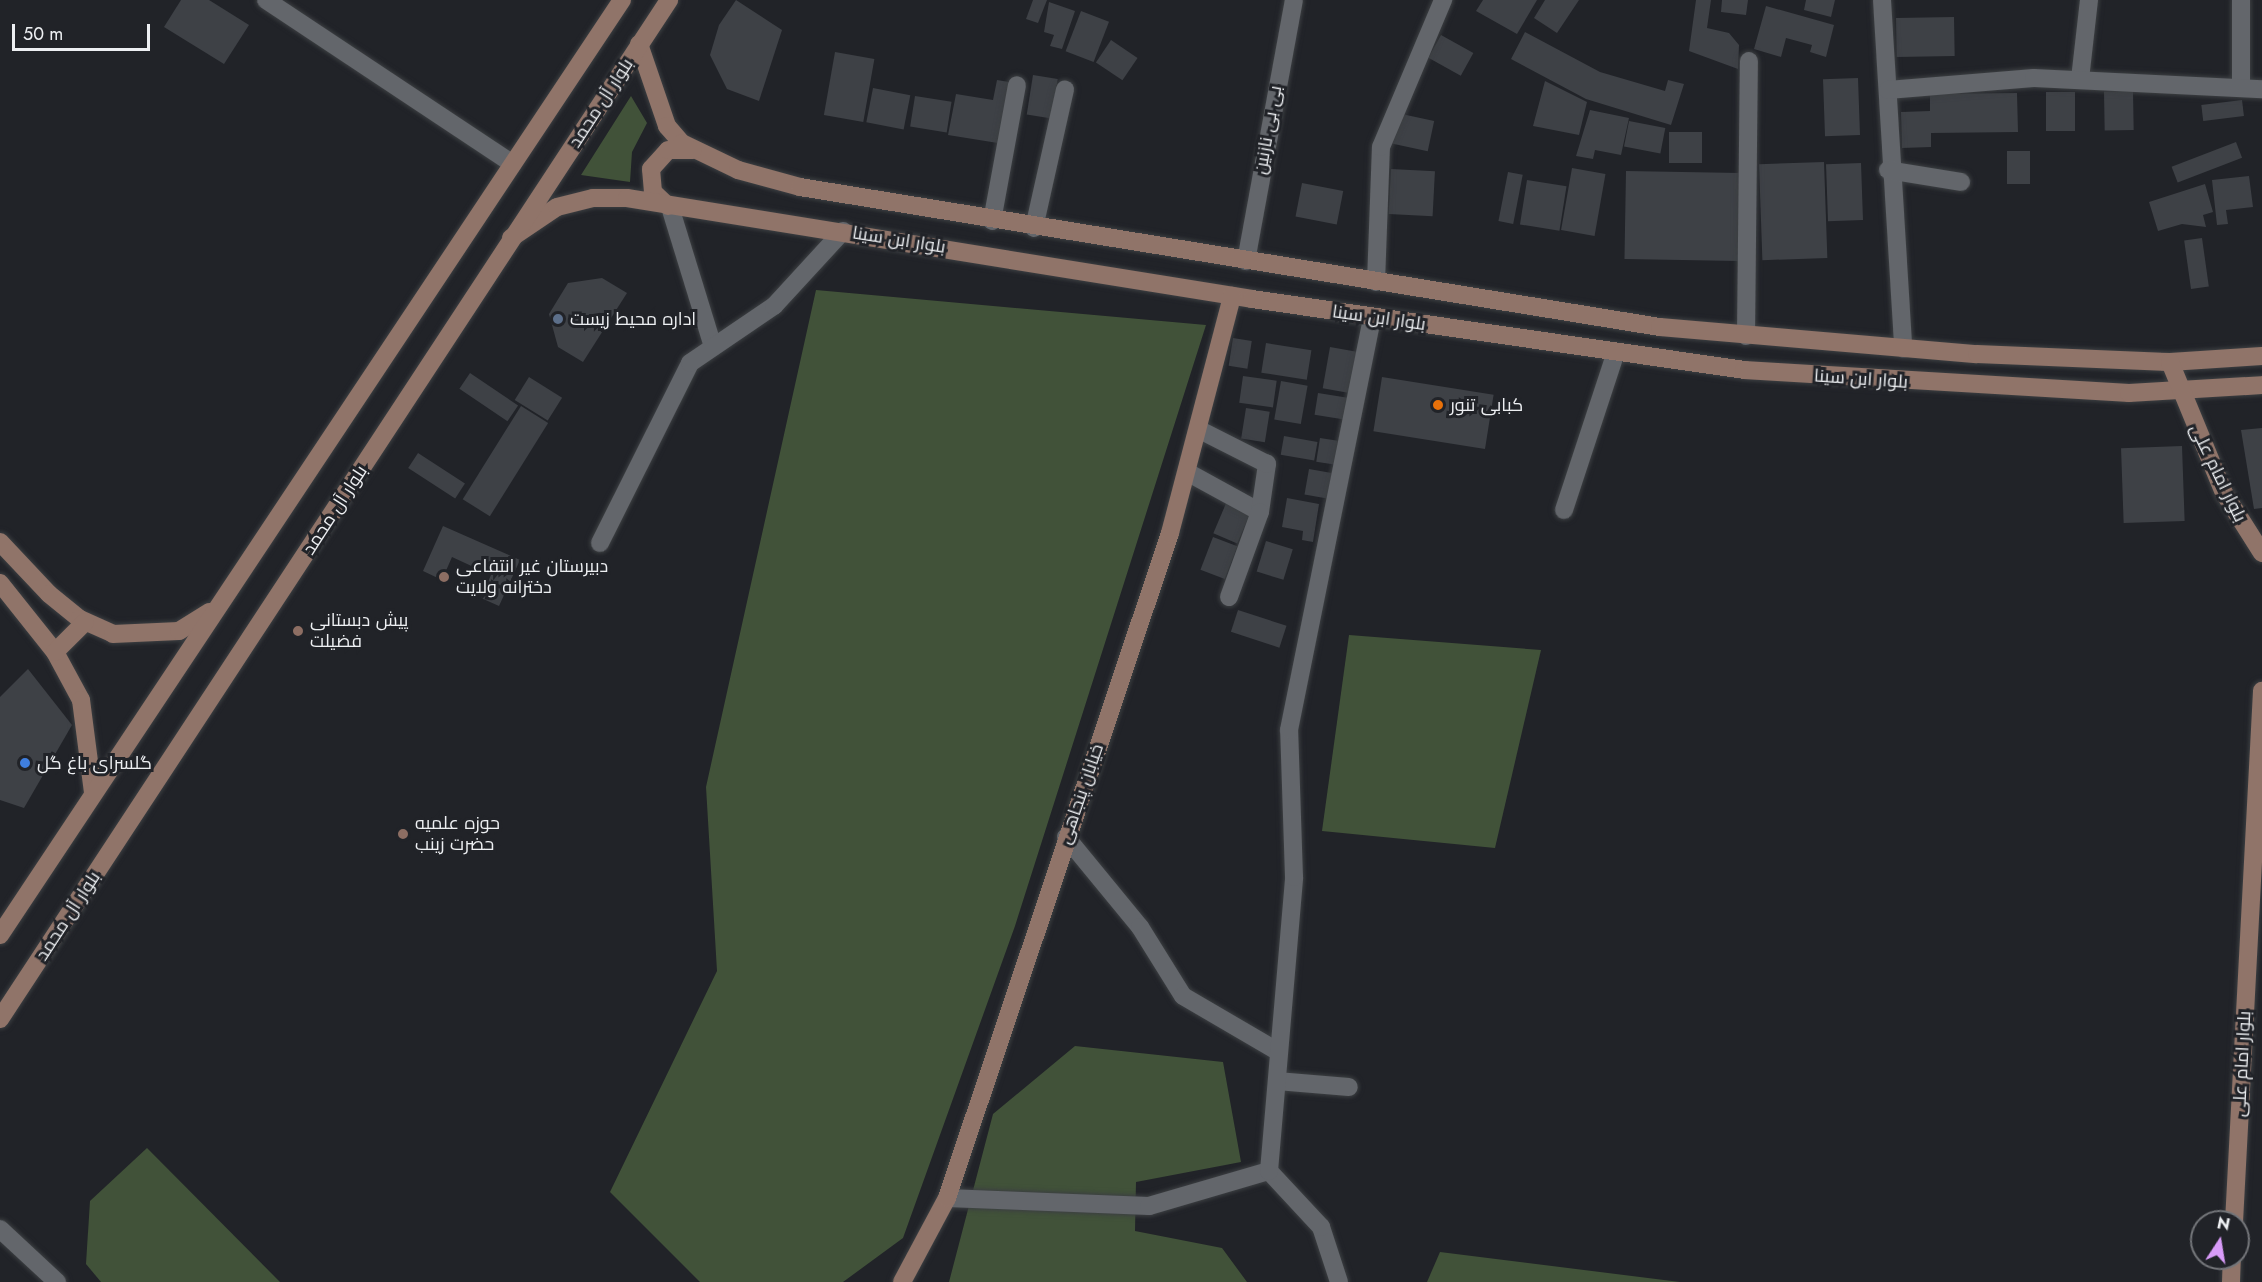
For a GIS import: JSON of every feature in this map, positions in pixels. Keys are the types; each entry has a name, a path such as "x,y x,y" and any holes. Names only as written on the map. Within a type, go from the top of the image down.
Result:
{"main road":[{"path":"0,935 622,0"},
{"name":"بلوار آل محمد","path":"0,1018 669,0"},
{"name":"بلوار ابن سینا","path":"639,44 667,126 693,150 738,170 800,187 1034,228 1376,282 1746,336 1903,348 2170,362 2262,356"},
{"path":"670,207 652,192 651,169 668,150 693,150"},
{"name":"بلوار ابن سینا","path":"511,238 557,207 593,198 843,231 1232,296 1744,370 1980,388 2180,391 2262,385"},
{"name":"خیابان پنجاهی","path":"902,1282 947,1198 1187,472 1232,296"},
{"name":"بلوار امام علی","path":"2170,362 2180,391 2224,493 2262,553"},
{"path":"0,542 49,594 85,622 113,634 147,636 179,631 216,608"},
{"path":"0,584 55,652 81,700 93,792"},
{"path":"55,652 85,622"},
{"name":"بلوار امام علی","path":"2235,1210 2262,691"}],"street":[{"path":"266,0 513,164"},
{"name":"بی بی نازنین","path":"1246,261 1294,0"},
{"path":"1376,282 1381,147 1443,0"},
{"path":"1882,0 1888,90 1888,170 1903,348"},
{"path":"2080,79 2089,0"},
{"path":"2241,0 2241,88"},
{"path":"1746,336 1749,61"},
{"path":"1888,90 2001,79 2080,79 2262,89"},
{"path":"992,221 1017,85"},
{"path":"1034,228 1065,89"},
{"path":"1888,170 1961,182"},
{"path":"670,207 713,347"},
{"path":"600,543 690,363 774,306 843,231"},
{"path":"1339,1282 1321,1227 1269,1171 1294,877 1289,730 1372,316"},
{"path":"1564,510 1616,352"},
{"path":"1198,429 1267,464 1260,512 1229,597"},
{"path":"1187,472 1260,512"},
{"path":"1066,837 1140,927 1182,996 1280,1052"},
{"path":"1277,1081 1349,1087"},
{"path":"947,1198 1149,1206 1269,1171"},
{"path":"0,1229 57,1282"}],"green space":[{"path":"631,96 647,123 632,152 630,182 581,175"},
{"path":"816,290 1206,325 1015,926 903,1238 843,1282 700,1282 610,1192 717,971 706,787"},
{"path":"1349,635 1541,650 1495,848 1322,831"},
{"path":"1075,1046 1223,1062 1241,1162 1136,1182 1135,1231 1222,1248 1247,1282 949,1282 993,1114"},
{"path":"147,1148 280,1282 101,1282 86,1264 90,1201"},
{"path":"1440,1252 1680,1282 1427,1282"}],"building":[{"path":"181,0 209,0 249,25 224,64 164,27"},
{"path":"736,0 782,30 759,101 727,89 710,55 719,25"},
{"path":"1033,0 1047,0 1038,23 1026,19"},
{"path":"1483,0 1537,0 1517,34 1476,11"},
{"path":"1545,0 1579,0 1557,33 1534,18"},
{"path":"1696,0 1711,0 1707,28 1729,33 1739,45 1738,69 1689,51"},
{"path":"1722,0 1748,0 1746,15 1721,12"},
{"path":"1806,0 1835,0 1831,17 1804,10"},
{"path":"1049,2 1075,11 1062,49 1050,46 1054,35 1044,32"},
{"path":"1766,6 1834,25 1826,57 1810,52 1812,45 1786,38 1781,57 1754,49"},
{"path":"1081,11 1109,22 1094,62 1066,51"},
{"path":"1954,17 1955,56 1897,57 1896,18"},
{"path":"1525,32 1600,72 1665,91 1668,80 1684,84 1671,125 1586,99 1511,59"},
{"path":"1441,35 1473,53 1461,76 1428,58"},
{"path":"1111,40 1138,58 1122,80 1096,62"},
{"path":"835,52 874,59 863,122 824,115"},
{"path":"1033,75 1058,79 1051,118 1027,115"},
{"path":"1858,78 1860,135 1825,136 1823,79"},
{"path":"997,80 1015,83 1004,144 948,135 956,94 993,100"},
{"path":"1545,81 1587,102 1579,135 1533,126"},
{"path":"873,88 910,95 904,130 866,122"},
{"path":"2133,91 2134,130 2105,131 2104,92"},
{"path":"2046,92 2075,92 2075,131 2046,131"},
{"path":"2017,93 2018,132 1931,133 1931,147 1902,148 1901,112 1930,111 1930,94"},
{"path":"915,96 952,102 947,132 910,127"},
{"path":"2242,100 2244,116 2203,121 2201,105"},
{"path":"1590,110 1629,118 1621,155 1595,150 1593,159 1576,156"},
{"path":"1397,113 1434,121 1428,151 1391,143"},
{"path":"1629,121 1665,128 1660,154 1624,147"},
{"path":"1669,132 1702,132 1702,163 1669,163"},
{"path":"2236,142 2242,158 2178,183 2172,167"},
{"path":"2007,151 2030,151 2030,184 2007,184"},
{"path":"1824,162 1827,258 1762,260 1759,164"},
{"path":"1861,163 1863,220 1828,221 1826,164"},
{"path":"1572,168 1605,174 1595,236 1561,230"},
{"path":"1391,169 1435,171 1433,216 1389,214"},
{"path":"1626,171 1740,173 1738,261 1624,259"},
{"path":"1508,172 1523,175 1513,224 1498,221"},
{"path":"2249,176 2253,207 2226,210 2228,224 2217,225 2212,180"},
{"path":"1527,180 1567,186 1559,231 1520,224"},
{"path":"1302,183 1343,191 1337,224 1296,216"},
{"path":"2205,184 2213,212 2203,215 2206,227 2182,224 2158,231 2149,202"},
{"path":"2202,238 2209,287 2191,289 2184,241"},
{"path":"602,278 627,293 583,362 558,347 549,314 568,283"},
{"path":"1233,338 1252,341 1247,369 1229,366"},
{"path":"1266,343 1311,350 1307,380 1261,373"},
{"path":"1330,347 1357,352 1349,393 1323,388"},
{"path":"470,373 518,405 507,421 459,389"},
{"path":"1243,376 1277,381 1273,407 1239,403"},
{"path":"529,377 562,398 548,421 515,400"},
{"path":"1382,377 1494,395 1485,449 1373,431"},
{"path":"1281,381 1308,386 1301,424 1274,419"},
{"path":"1318,393 1348,398 1344,419 1315,415"},
{"path":"521,406 548,423 490,516 463,499"},
{"path":"1246,408 1270,412 1265,442 1241,439"},
{"path":"2262,428 2262,508 2254,509 2241,430"},
{"path":"1284,436 1317,442 1314,461 1281,455"},
{"path":"1320,438 1338,441 1334,465 1316,462"},
{"path":"2182,446 2185,521 2124,523 2121,448"},
{"path":"418,453 465,483 455,499 408,468"},
{"path":"1309,469 1332,473 1327,499 1304,495"},
{"path":"1287,498 1319,504 1313,542 1302,540 1303,531 1282,527"},
{"path":"1227,501 1251,511 1237,543 1213,533"},
{"path":"443,526 520,560 499,606 481,598 491,575 452,557 442,580 423,571"},
{"path":"1213,537 1237,546 1225,579 1200,570"},
{"path":"1266,541 1293,549 1283,580 1257,572"},
{"path":"1238,610 1287,626 1279,648 1231,632"},
{"name":"گلسرای باغ گل","path":"28,669 72,725 24,808 0,800 0,697"}],"place":[{"name":"اداره محیط زیست","path":"558,319"},
{"name":"کبابی تنور","path":"1438,405"},
{"name":"دبیرستان غیر انتفاعی دخترانه ولایت","path":"444,577"},
{"name":"پیش دبستانی فضیلت","path":"298,631"},
{"name":"گلسرای باغ گل","path":"25,763"},
{"name":"حوزه علمیه حضرت زینب","path":"403,834"}]}
